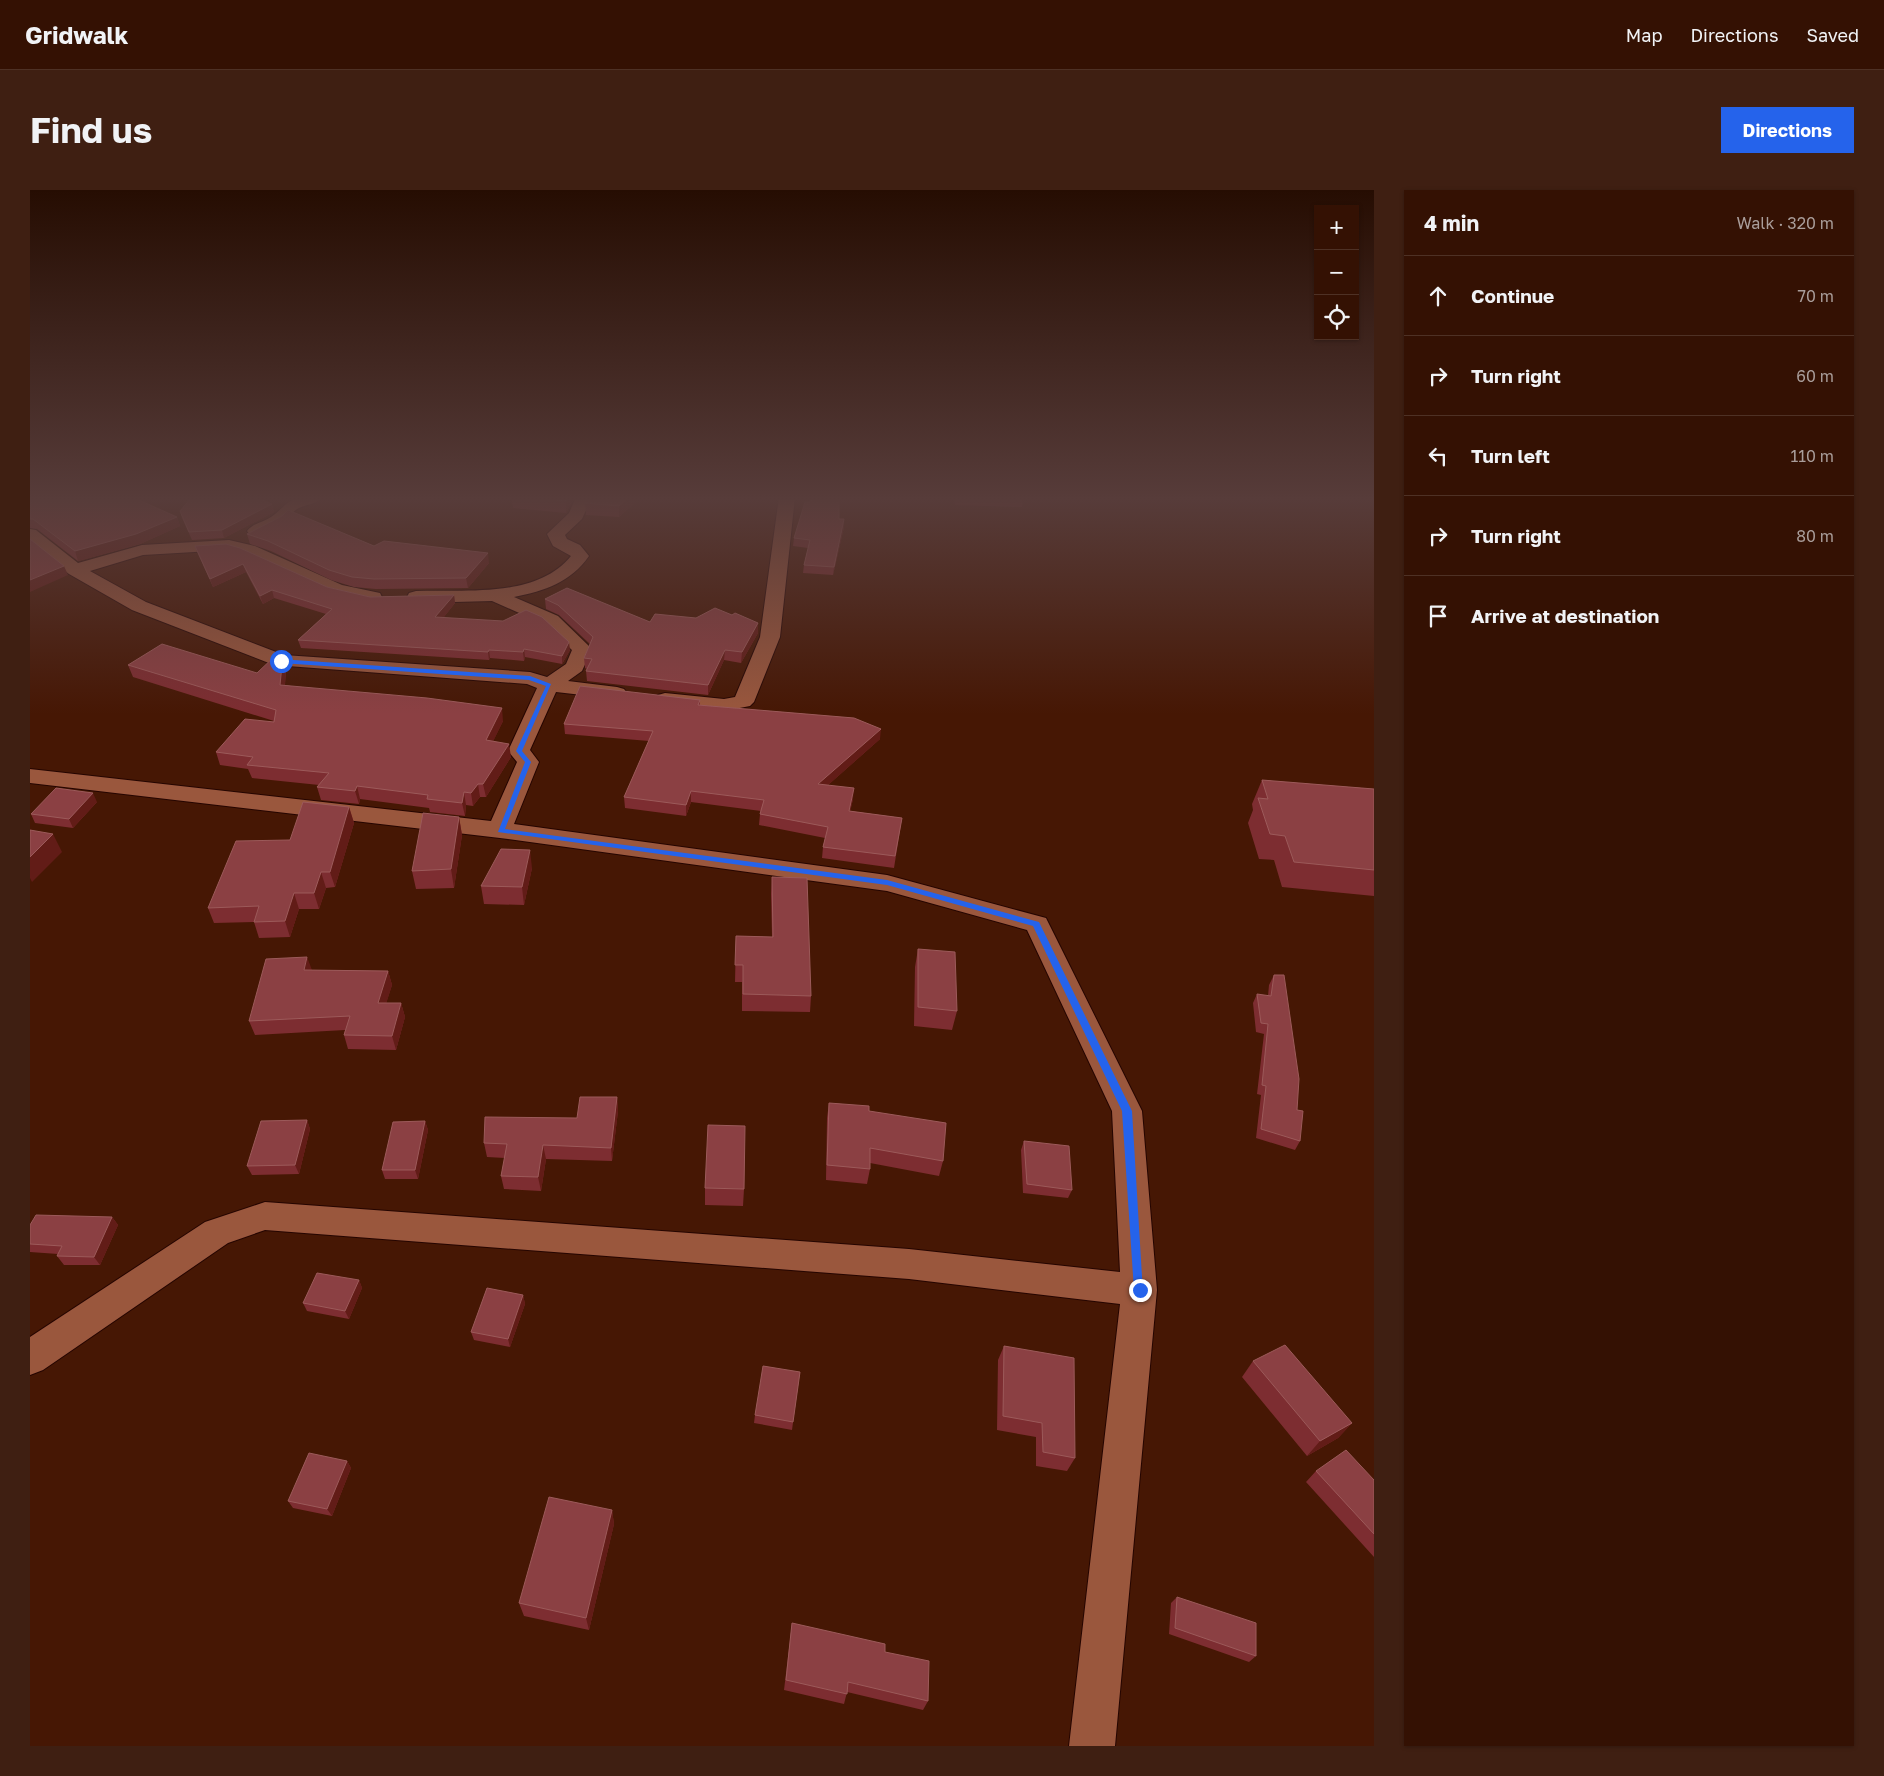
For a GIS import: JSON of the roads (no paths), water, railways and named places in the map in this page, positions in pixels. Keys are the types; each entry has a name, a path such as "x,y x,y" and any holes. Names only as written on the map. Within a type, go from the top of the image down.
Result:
{"street":[{"path":"75,570 139,606 281,661 530,678 549,685 724,705 743,702 770,637 778,570"},
{"path":"293,570 337,590 372,597 393,598 466,595 495,596 555,580 569,570"},
{"path":"495,596 551,620 582,649 575,667 549,685 519,751 528,762 500,830"},
{"path":"30,776 500,830 887,883 1036,924 1127,1111 1140,1290 1092,1746"},
{"path":"30,1358 217,1232 265,1216 909,1264 1140,1290"}]}
